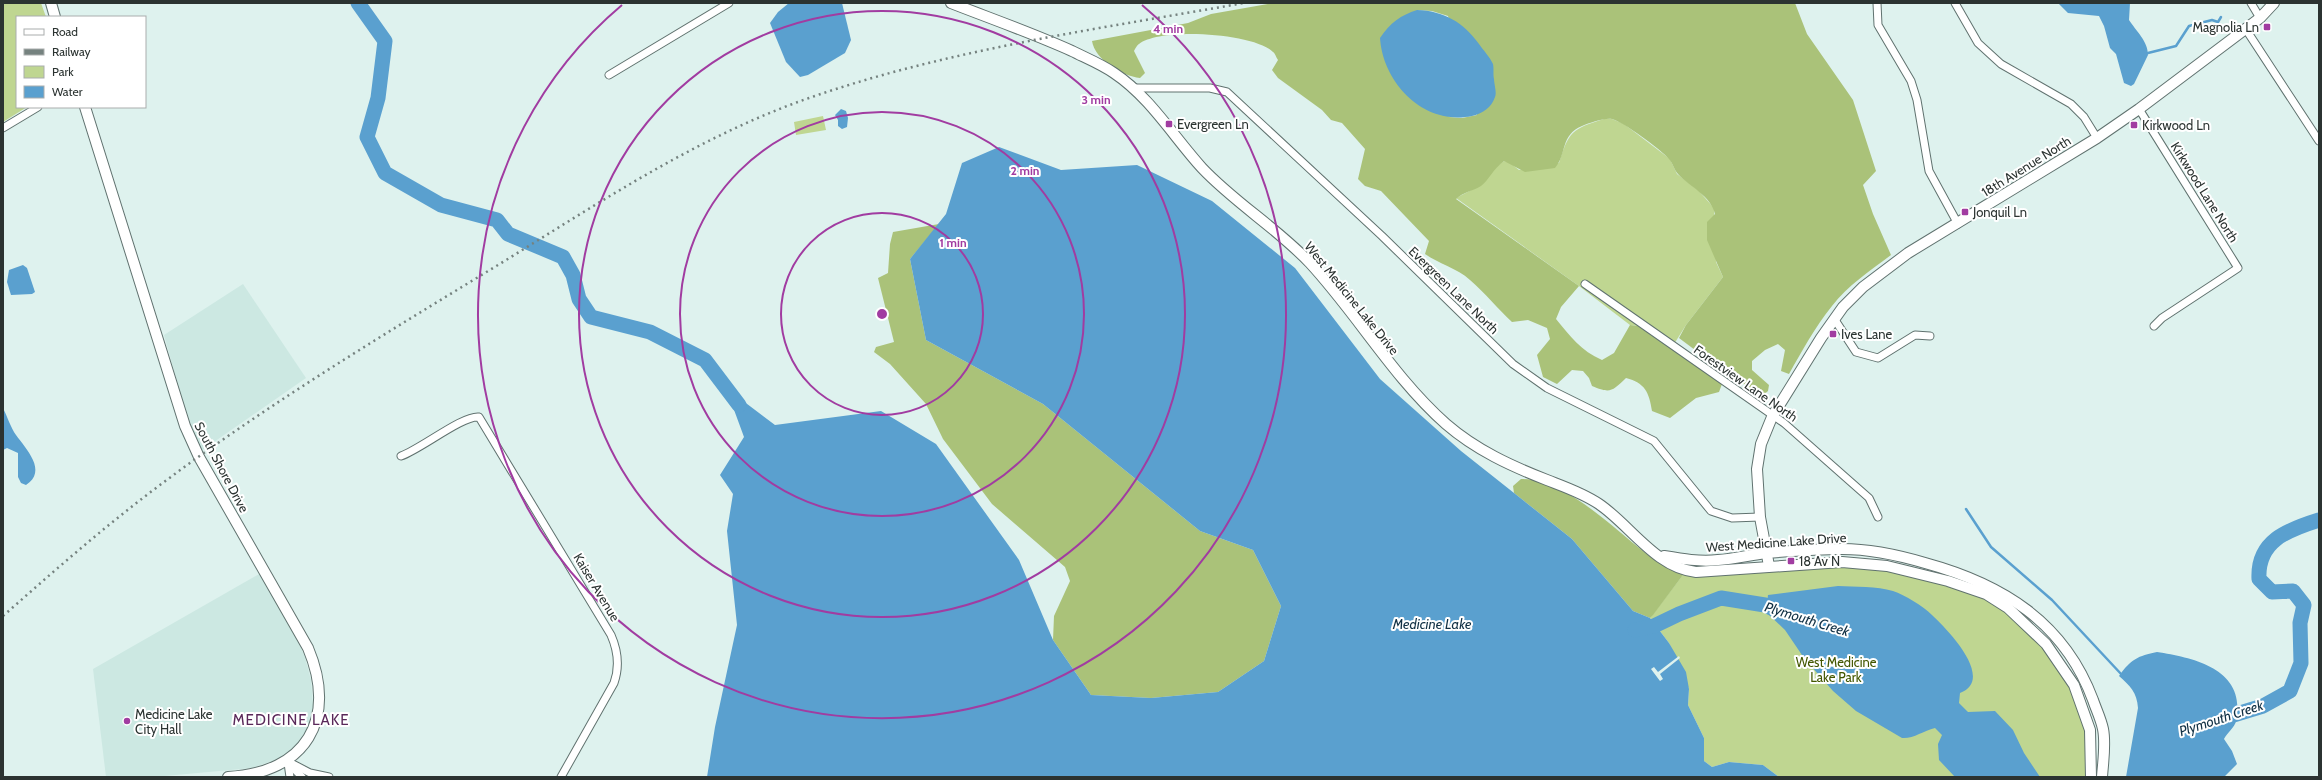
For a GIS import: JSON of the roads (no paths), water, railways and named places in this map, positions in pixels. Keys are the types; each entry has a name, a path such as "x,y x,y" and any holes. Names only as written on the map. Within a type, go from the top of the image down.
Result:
{"street":[{"path":"51,3 55,16"},
{"path":"609,75 729,3"},
{"name":"West Medicine Lake Drive","path":"951,3 1046,39 1113,72 1134,88 1204,170 1287,241 1309,262 1404,381 1447,425 1464,439 1495,458 1579,493 1600,505 1658,555 1686,571 1720,571 1768,566 1842,562 1887,566 1948,581 1986,594 2008,608 2046,644 2074,685 2090,730 2091,777"},
{"path":"1877,3 1878,25 1911,81 1919,107 1929,171 1958,224"},
{"path":"1955,3 1978,43 2001,64 2071,104 2084,117 2097,138"},
{"path":"2251,3 2260,18"},
{"name":"18th Avenue North","path":"1768,566 1760,517 1757,469 1762,444 1772,417 1843,307 1885,269 2097,138 2139,109 2260,18 2274,3"},
{"path":"2245,28 2319,141"},
{"name":"Evergreen Lane North","path":"1134,88 1210,88 1227,92 1382,236 1513,364 1547,388 1654,441 1711,511 1732,518 1760,517"},
{"path":"3,128 36,108"},
{"name":"South Shore Drive","path":"85,108 185,426 199,457 285,604 314,662 318,677 318,710 305,744 287,761 266,771 228,777"},
{"name":"Kirkwood Lane North","path":"2139,109 2238,268 2162,318 2154,326"},
{"name":"Forestview Lane North","path":"1585,284 1772,417 1784,423 1869,498 1878,517"},
{"path":"1835,320 1856,352 1878,358 1915,336 1930,336"},
{"name":"Kaiser Avenue","path":"401,456 414,451 468,418 479,417 483,421 603,621 617,652 618,666 614,683 561,777"},
{"name":"West Medicine Lake Drive","path":"1658,555 1690,560 1719,560 1766,553 1842,548 1889,553 1952,570 1991,586 2016,600 2056,636 2085,680 2103,727 2102,777"},
{"path":"287,761 290,777"},
{"path":"287,761 302,777"},
{"path":"287,761 310,773 329,777"}],"water":[{"path":"789,3 842,3 851,40 845,53 808,75 800,77 786,62 770,23 778,12"},
{"path":"2058,3 2130,3 2129,20 2144,41 2148,55 2134,84 2131,86 2124,83 2116,54 2110,48 2104,26 2099,16 2068,13"},
{"path":"1417,10 1444,15 1452,19 1473,36 1490,59 1493,64 1496,95 1492,104 1483,112 1472,116 1455,117 1438,114 1423,108 1398,86 1389,71 1383,55 1380,38 1396,20"},
{"path":"841,109 846,111 848,118 847,127 842,129 838,126 838,120 835,115"},
{"name":"Medicine Lake","path":"999,147 1061,170 1137,165 1212,201 1295,268 1380,379 1461,451 1572,539 1633,611 1650,618 1669,643 1686,672 1689,689 1688,705 1704,738 1704,761 1712,767 1729,762 1763,765 1779,777 707,777 715,727 737,625 727,531 733,494 720,475 744,437 726,388 775,425 881,411 936,444 1019,560 1053,640 1091,695 1151,698 1218,692 1264,661 1281,606 1253,550 1200,531 1043,404 926,340 910,259 946,214 962,163"},
{"path":"23,265 27,268 35,292 32,294 11,295 7,282 9,270"},
{"path":"3,408 14,432 33,460 35,473 26,485 21,483 18,477 18,453 7,448 3,450"},
{"path":"1838,586 1887,589 1914,601 1932,615 1957,642 1971,666 1973,677 1970,686 1960,693 1959,703 1968,712 1995,711 2013,730 2024,753 2040,777 1955,777 1939,760 1938,744 1942,735 1935,728 1910,737 1902,738 1856,711 1833,691 1804,658 1785,630 1766,612 1768,595"},
{"path":"2157,652 2187,658 2202,663 2226,678 2234,690 2237,704 2236,721 2224,739 2232,751 2237,764 2224,777 2126,777 2138,708 2134,693 2119,676 2135,659"}],"waterway":[{"path":"358,3 385,41 378,98 367,137 385,173 441,205 497,220 508,234 563,257 573,275 579,299 591,317 650,332 705,360 739,405"},
{"path":"2148,53 2176,46 2189,26 2212,20 2218,22 2221,17"},
{"path":"1966,509 1991,547 2052,600 2122,675"},
{"name":"Plymouth Creek","path":"2217,720 2263,706 2290,691 2301,663 2300,623 2304,605 2293,591 2272,592 2259,579 2260,566 2263,555 2276,539 2296,528 2319,520"},
{"name":"Plymouth Creek","path":"1635,630 1654,626 1679,614 1721,598 1765,605 1784,614"}],"railway":[{"path":"3,616 119,516 242,426 369,344 611,195 727,132 809,98 916,66 1025,42 1244,3"}],"place":[{"name":"Magnolia Ln","path":"2267,27"},
{"name":"Evergreen Ln","path":"1169,124"},
{"name":"Kirkwood Ln","path":"2134,125"},
{"name":"Jonquil Ln","path":"1965,212"},
{"name":"Ives Lane","path":"1833,334"},
{"name":"18 Av N","path":"1791,561"},
{"name":"Medicine Lake City Hall","path":"127,721"}],"district":[{"name":"MEDICINE LAKE","path":"291,720"}],"park label":[{"name":"West Medicine Lake Park","path":"1836,670"}]}
